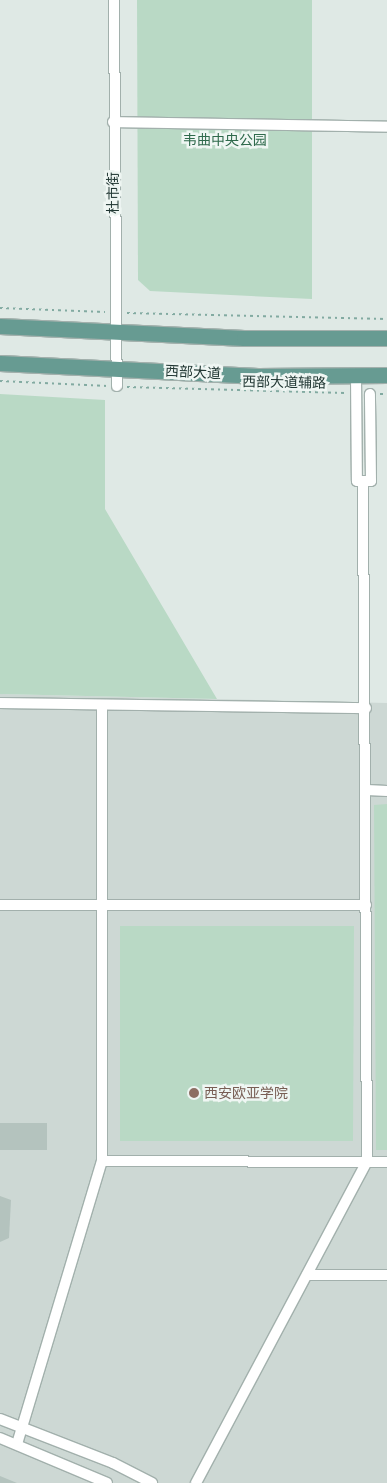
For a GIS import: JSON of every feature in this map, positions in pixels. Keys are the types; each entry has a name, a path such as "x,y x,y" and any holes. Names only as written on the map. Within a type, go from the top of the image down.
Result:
{"main road":[{"path":"0,326 299,339 387,338"},
{"name":"西部大道","path":"0,363 356,376 387,375"}],"street":[{"name":"杜市街","path":"114,0 114,313 117,332 115,368 117,386"},
{"path":"113,122 387,127"},
{"path":"356,376 357,481 371,481 370,394"},
{"path":"196,1483 367,1162 367,790 363,481"},
{"path":"0,703 366,708"},
{"path":"17,1444 102,1161 102,705"},
{"path":"367,790 387,791"},
{"path":"0,905 366,904"},
{"path":"102,1161 387,1162"},
{"path":"307,1275 387,1275"},
{"path":"0,1419 22,1426 152,1483"},
{"path":"0,1438 107,1483"}],"path":[{"path":"0,308 114,313 387,319"},
{"name":"西部大道辅路","path":"0,381 356,393"},
{"path":"370,394 387,394"}],"shaded area":[{"name":"西安欧亚学院","path":"0,694 387,703 387,1483 0,1483"}],"green space":[{"name":"韦曲中央公园","path":"137,0 312,0 312,299 150,291 138,280"},
{"path":"0,394 105,400 105,509 217,699 0,694"},
{"path":"387,804 387,1150 376,1150 374,805"},
{"path":"120,926 354,926 353,1141 120,1141"}],"building":[{"path":"0,1123 47,1123 47,1150 0,1150"},
{"path":"0,1196 11,1200 9,1238 0,1242"},
{"path":"0,1476 17,1483 0,1483"}],"place":[{"name":"西安欧亚学院","path":"194,1093"}]}
